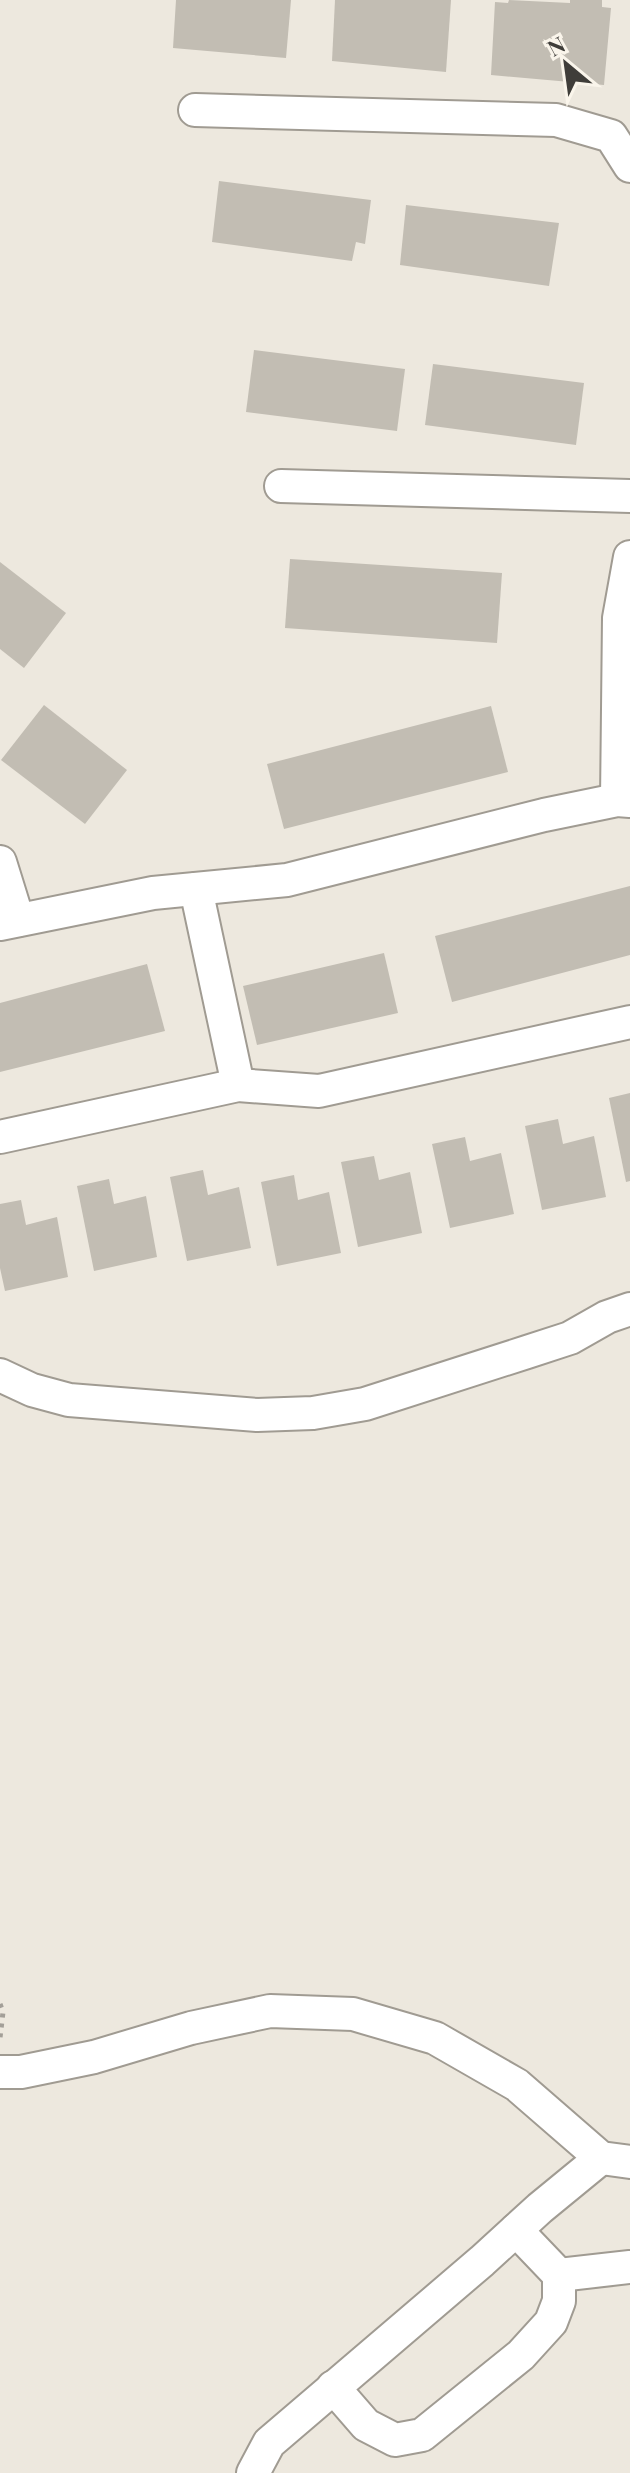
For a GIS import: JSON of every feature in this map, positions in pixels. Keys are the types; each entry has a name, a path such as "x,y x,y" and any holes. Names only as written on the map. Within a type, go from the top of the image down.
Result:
{"street":[{"path":"195,110 556,120 611,136 630,166"},
{"path":"281,486 630,496"},
{"path":"0,862 9,922 153,893 287,880 544,815 623,800 619,618 630,557"},
{"path":"196,889 238,1085"},
{"path":"0,1137 238,1085 319,1091 630,1022"},
{"path":"0,1375 32,1390 69,1400 257,1415 313,1413 365,1404 570,1338 607,1317 630,1309"},
{"path":"0,2072 21,2072 94,2057 191,2028 270,2011 353,2014 435,2038 517,2085 616,2160 516,2230 333,2387 269,2443 253,2473"},
{"path":"333,2387 366,2425 395,2440 422,2435 521,2355 551,2322 559,2301 559,2275 516,2230"},
{"path":"559,2275 630,2267"}],"path":[{"path":"0,2004 3,2012 0,2038"}],"building":[{"path":"176,0 291,0 286,58 173,48"},
{"path":"335,0 451,0 446,72 332,61"},
{"path":"509,0 570,3 570,0 602,0 602,7 611,8 604,85 491,75 495,2 508,3"},
{"path":"219,181 371,200 365,244 356,242 352,261 212,242"},
{"path":"406,205 559,223 549,286 400,265"},
{"path":"254,350 405,369 397,431 246,412"},
{"path":"433,364 584,383 576,445 425,425"},
{"path":"290,559 502,573 497,643 285,628"},
{"path":"0,562 66,613 24,668 0,649"},
{"path":"44,705 127,770 85,824 1,760"},
{"path":"491,706 508,772 284,829 267,764"},
{"path":"630,886 630,955 452,1002 435,936"},
{"path":"384,953 398,1013 257,1045 243,986"},
{"path":"147,964 165,1031 0,1072 0,1003"},
{"path":"630,1093 630,1181 626,1182 609,1098"},
{"path":"558,1119 563,1144 594,1136 606,1197 542,1210 525,1126"},
{"path":"465,1137 470,1161 501,1153 514,1214 450,1228 432,1144"},
{"path":"374,1156 379,1180 410,1172 422,1233 358,1247 341,1162"},
{"path":"203,1170 208,1195 239,1187 251,1248 187,1261 170,1177"},
{"path":"294,1175 298,1200 329,1192 341,1253 277,1266 261,1182"},
{"path":"109,1179 114,1204 146,1196 157,1257 94,1271 77,1186"},
{"path":"21,1200 26,1225 57,1217 68,1277 5,1291 0,1268 0,1204"}]}
